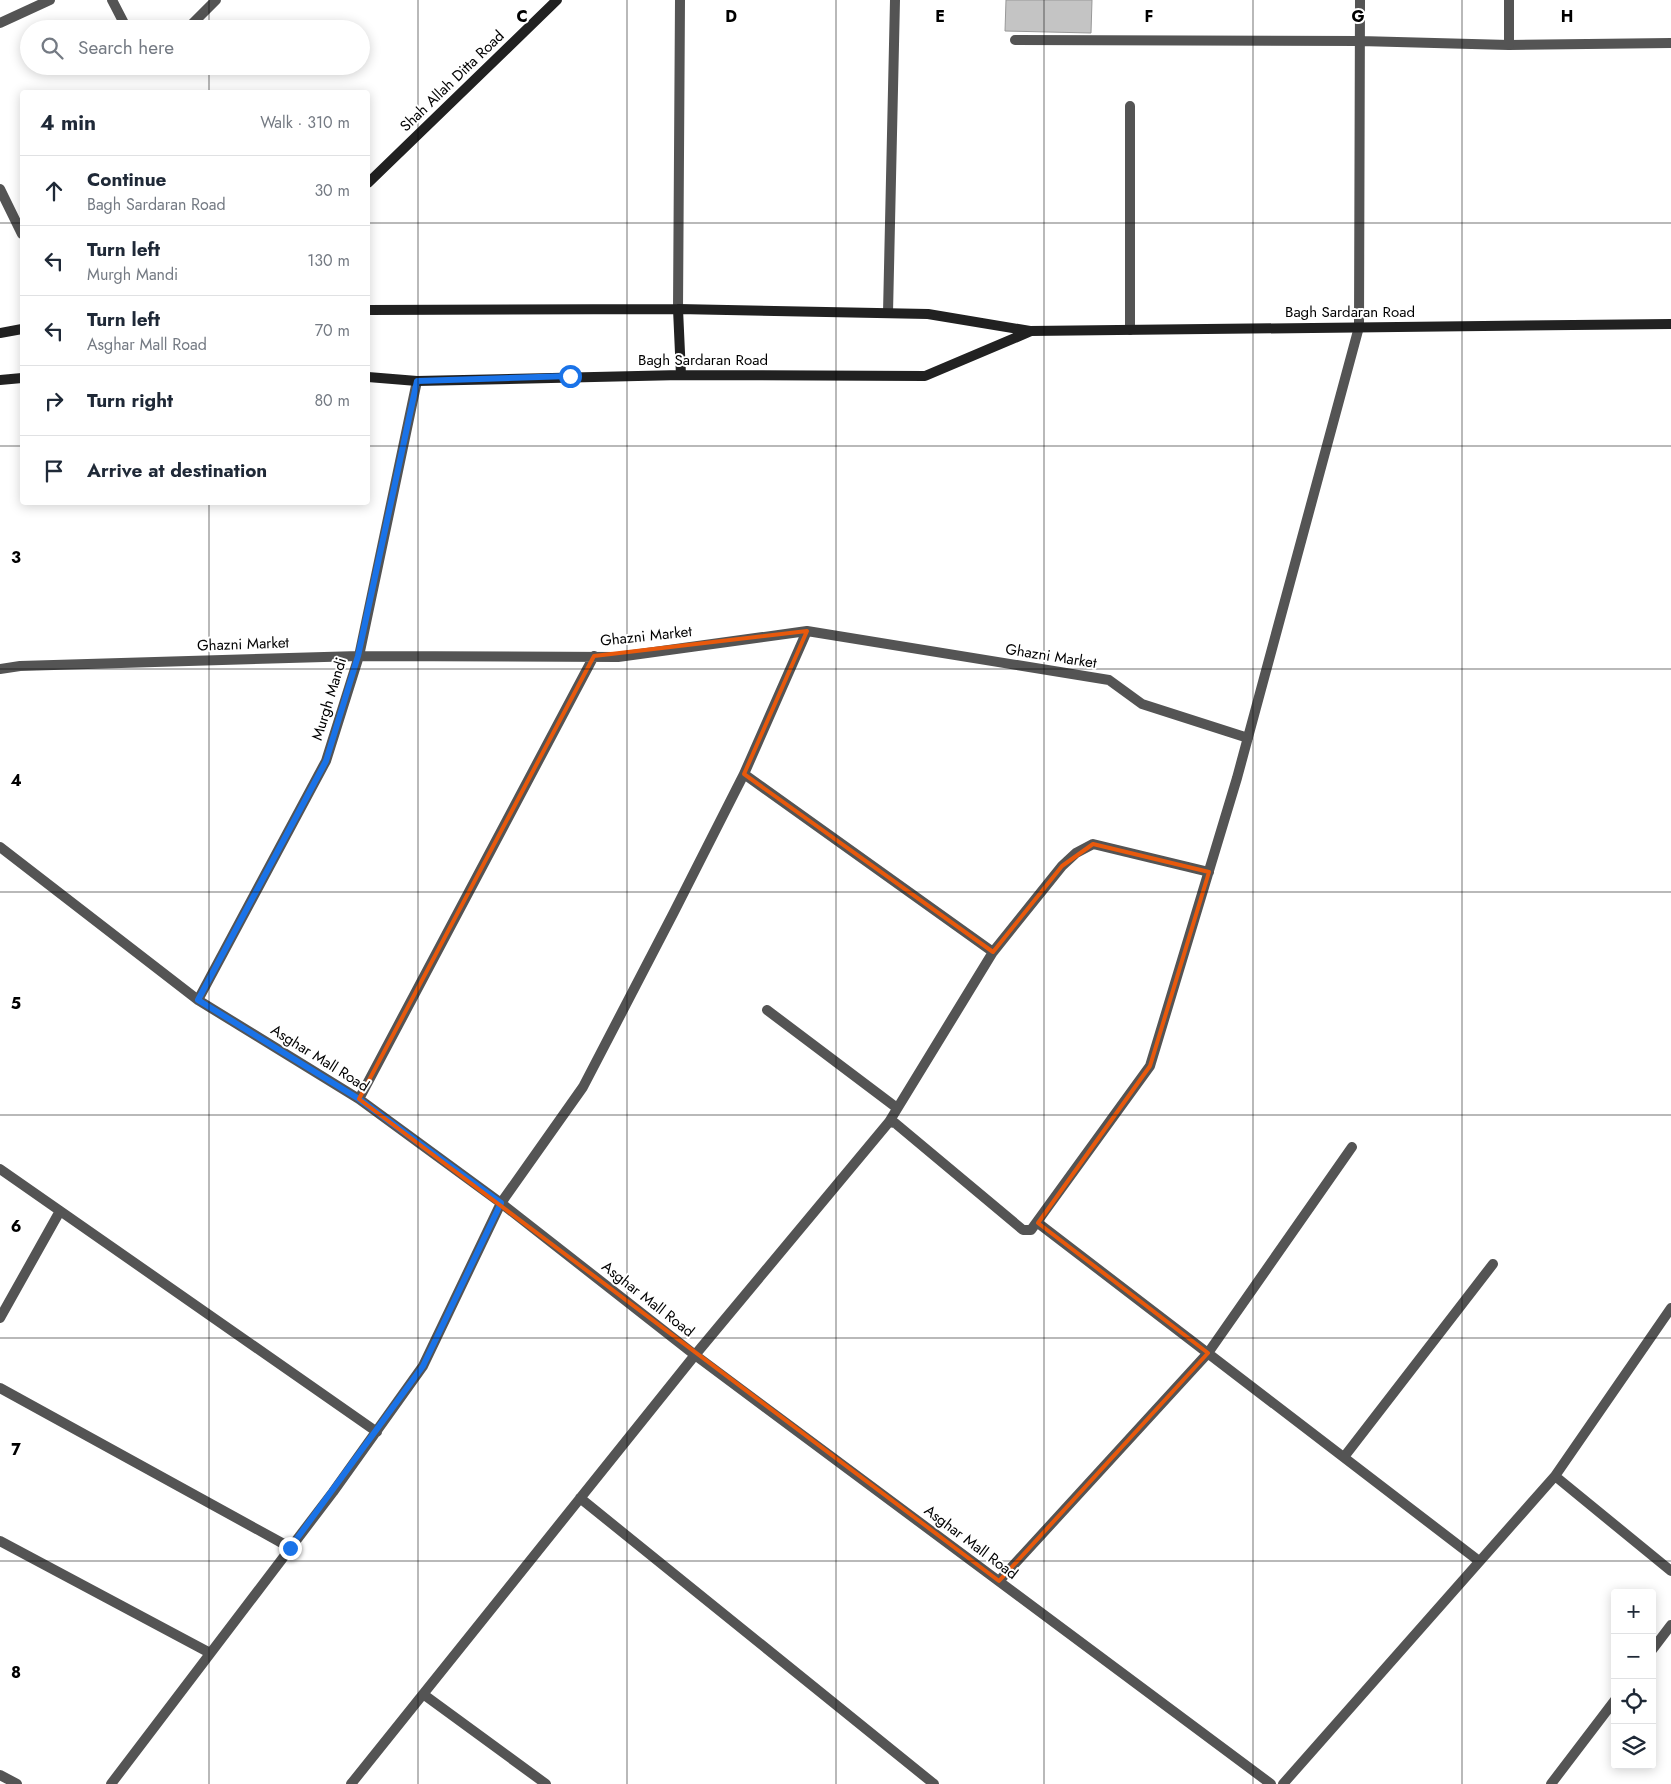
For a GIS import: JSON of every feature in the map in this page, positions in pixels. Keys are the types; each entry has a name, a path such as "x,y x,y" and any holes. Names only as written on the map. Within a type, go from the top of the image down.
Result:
{"main road":[{"name":"Shah Allah Ditta Road","path":"370,181 557,0"},
{"name":"Bagh Sardaran Road","path":"370,310 678,309 928,314 1030,331 1671,324"},
{"path":"678,309 681,375"},
{"path":"0,333 20,329"},
{"name":"Bagh Sardaran Road","path":"370,377 417,381 681,375 925,376 1030,331"},
{"path":"0,380 20,378"}],"street":[{"path":"0,23 50,0"},
{"path":"112,0 122,20"},
{"path":"196,20 216,0"},
{"path":"678,309 680,0"},
{"path":"888,314 895,0"},
{"path":"889,1122 895,1123 1023,1230 1031,1230 1038,1223 1150,1066 1248,738 1360,328 1360,0"},
{"path":"1509,0 1509,45"},
{"path":"1015,40 1360,41 1509,45 1671,43"},
{"path":"1130,106 1130,330"},
{"path":"0,189 20,230"},
{"name":"Murgh Mandi","path":"198,1000 326,761 358,656 417,381"},
{"path":"111,1784 377,1432 423,1366 501,1203 583,1087 744,774 807,631"},
{"name":"Ghazni Market","path":"0,669 20,666 358,656 618,657 807,631 1109,680 1142,704 1248,738"},
{"path":"359,1099 594,656"},
{"path":"744,774 993,952"},
{"path":"351,1784 695,1355 889,1122 993,952 1062,866 1076,853 1093,844 1209,872"},
{"name":"Asghar Mall Road","path":"0,847 198,1000 359,1099 501,1203 695,1355 1270,1784"},
{"path":"767,1010 897,1108"},
{"path":"999,1581 1208,1353 1352,1147"},
{"path":"0,1169 377,1432"},
{"path":"0,1318 60,1211"},
{"path":"1038,1223 1480,1561"},
{"path":"1344,1457 1493,1264"},
{"path":"1283,1784 1555,1476 1671,1308"},
{"path":"0,1388 290,1548"},
{"path":"1555,1476 1671,1571"},
{"path":"580,1498 934,1784"},
{"path":"0,1541 210,1653"},
{"path":"1656,1645 1671,1625"},
{"path":"423,1694 546,1784"},
{"path":"1551,1784 1611,1705"},
{"path":"0,1775 17,1784"}],"highlighted area":[{"path":"807,631 744,774 993,952 1062,866 1093,844 1209,872 1150,1066 1038,1223 1208,1353 999,1581 359,1099 594,656"}],"building":[{"path":"1006,0 1092,0 1091,33 1005,31"}],"route":[{"path":"290,1548 377,1432 423,1366 501,1203 359,1099 198,1000 326,761 358,656 417,381 570,376"}]}
